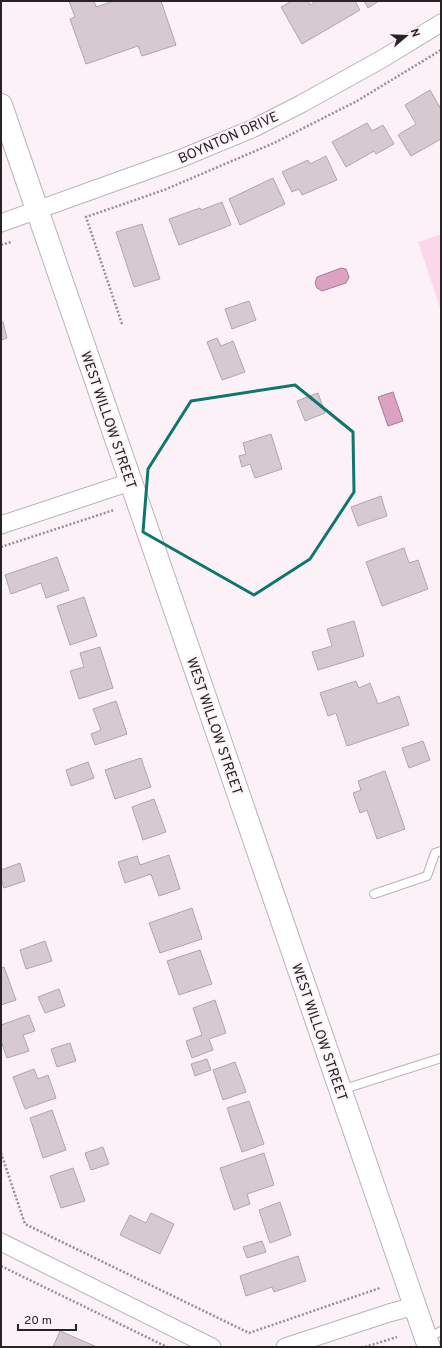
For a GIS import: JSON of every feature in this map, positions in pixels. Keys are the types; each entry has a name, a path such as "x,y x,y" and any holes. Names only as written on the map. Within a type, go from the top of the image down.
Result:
{"street":[{"name":"BOYNTON DRIVE","path":"1,223 182,158 254,128 301,104 441,24"},
{"name":"WEST WILLOW STREET","path":"1,105 414,1306 432,1339"},
{"path":"1,525 130,482"},
{"path":"2,1240 212,1347"},
{"path":"285,1347 414,1306"}],"lane":[{"path":"374,894 427,876 435,853 441,851"},
{"path":"340,1090 441,1058"}],"path":[{"path":"86,217 122,324"},
{"path":"1,246 11,242"},
{"path":"1,547 114,510"},
{"path":"1,1153 25,1224 249,1332 380,1288"},
{"path":"1,1266 167,1347"},
{"path":"366,1347 397,1337"}],"highlighted area":[{"path":"295,385 353,432 354,492 310,559 254,595 143,532 148,469 191,401"}],"shaded area":[{"path":"441,234 441,310 418,242"},
{"path":"341,268 346,269 349,277 346,283 322,291 317,288 315,283 317,277"},
{"path":"393,392 403,421 388,426 378,397"}],"building":[{"path":"69,1 94,1 96,7 114,1 161,1 176,45 142,56 138,46 86,64 70,19 75,17"},
{"path":"292,1 308,1 310,5 316,1 355,1 360,10 302,44 281,7"},
{"path":"364,1 379,1 368,8"},
{"path":"430,90 441,109 441,139 411,156 398,135 416,124 405,105"},
{"path":"367,123 372,131 383,125 394,144 376,154 374,151 346,167 332,142"},
{"path":"326,156 337,180 302,195 299,189 292,192 282,172 308,160 310,164"},
{"path":"273,178 285,204 240,225 229,199"},
{"path":"222,202 231,225 179,245 169,219 200,208 201,210"},
{"path":"142,224 160,279 134,287 116,232"},
{"path":"249,301 256,320 232,329 225,309"},
{"path":"3,322 7,338 1,340 1,323"},
{"path":"217,338 221,346 233,341 245,372 222,380 207,342"},
{"path":"318,393 325,413 305,421 297,401"},
{"path":"271,434 282,469 255,478 250,464 242,467 239,456 246,454 243,443"},
{"path":"381,496 387,516 358,526 351,507"},
{"path":"404,548 409,563 418,560 428,589 382,606 366,562"},
{"path":"57,557 69,590 46,598 41,583 11,594 5,575"},
{"path":"84,597 97,636 70,645 57,606"},
{"path":"354,621 364,656 318,670 312,652 332,646 327,629"},
{"path":"100,647 113,688 79,699 70,671 84,667 80,653"},
{"path":"356,681 359,688 370,683 378,704 399,696 409,725 347,746 336,713 328,716 320,693"},
{"path":"116,701 127,734 95,745 91,734 101,730 93,709"},
{"path":"423,741 430,760 409,768 402,748"},
{"path":"141,758 151,787 115,799 105,770"},
{"path":"88,762 94,778 71,786 66,770"},
{"path":"385,771 405,829 377,839 367,810 360,813 353,793 361,790 358,781"},
{"path":"154,799 166,832 143,840 132,807"},
{"path":"169,855 180,889 159,896 151,874 125,883 118,862 137,856 140,865"},
{"path":"20,863 25,881 4,888 1,879 1,870"},
{"path":"192,908 202,939 160,953 149,923"},
{"path":"45,941 52,961 26,969 20,950"},
{"path":"200,950 212,984 179,995 167,961"},
{"path":"4,967 16,1000 1,1005 1,968"},
{"path":"59,989 65,1006 45,1013 38,997"},
{"path":"215,1000 226,1033 209,1039 213,1050 192,1058 186,1041 202,1035 193,1008"},
{"path":"29,1015 35,1031 23,1035 29,1051 7,1058 1,1041 1,1025"},
{"path":"70,1043 76,1061 57,1067 51,1049"},
{"path":"207,1059 211,1070 195,1076 191,1064"},
{"path":"235,1062 246,1092 223,1100 213,1070"},
{"path":"34,1069 38,1079 48,1075 56,1098 25,1109 13,1077"},
{"path":"249,1101 264,1144 242,1152 227,1108"},
{"path":"52,1110 66,1150 43,1158 30,1118"},
{"path":"103,1147 109,1164 91,1170 85,1153"},
{"path":"264,1153 274,1185 247,1194 250,1204 234,1210 220,1168"},
{"path":"73,1168 85,1201 61,1208 50,1176"},
{"path":"280,1202 291,1235 270,1243 259,1210"},
{"path":"151,1213 174,1224 160,1254 120,1235 130,1215 146,1223"},
{"path":"262,1241 266,1252 247,1258 243,1247"},
{"path":"298,1256 306,1281 274,1292 272,1287 246,1296 240,1276"},
{"path":"60,1331 97,1347 53,1347"}]}
